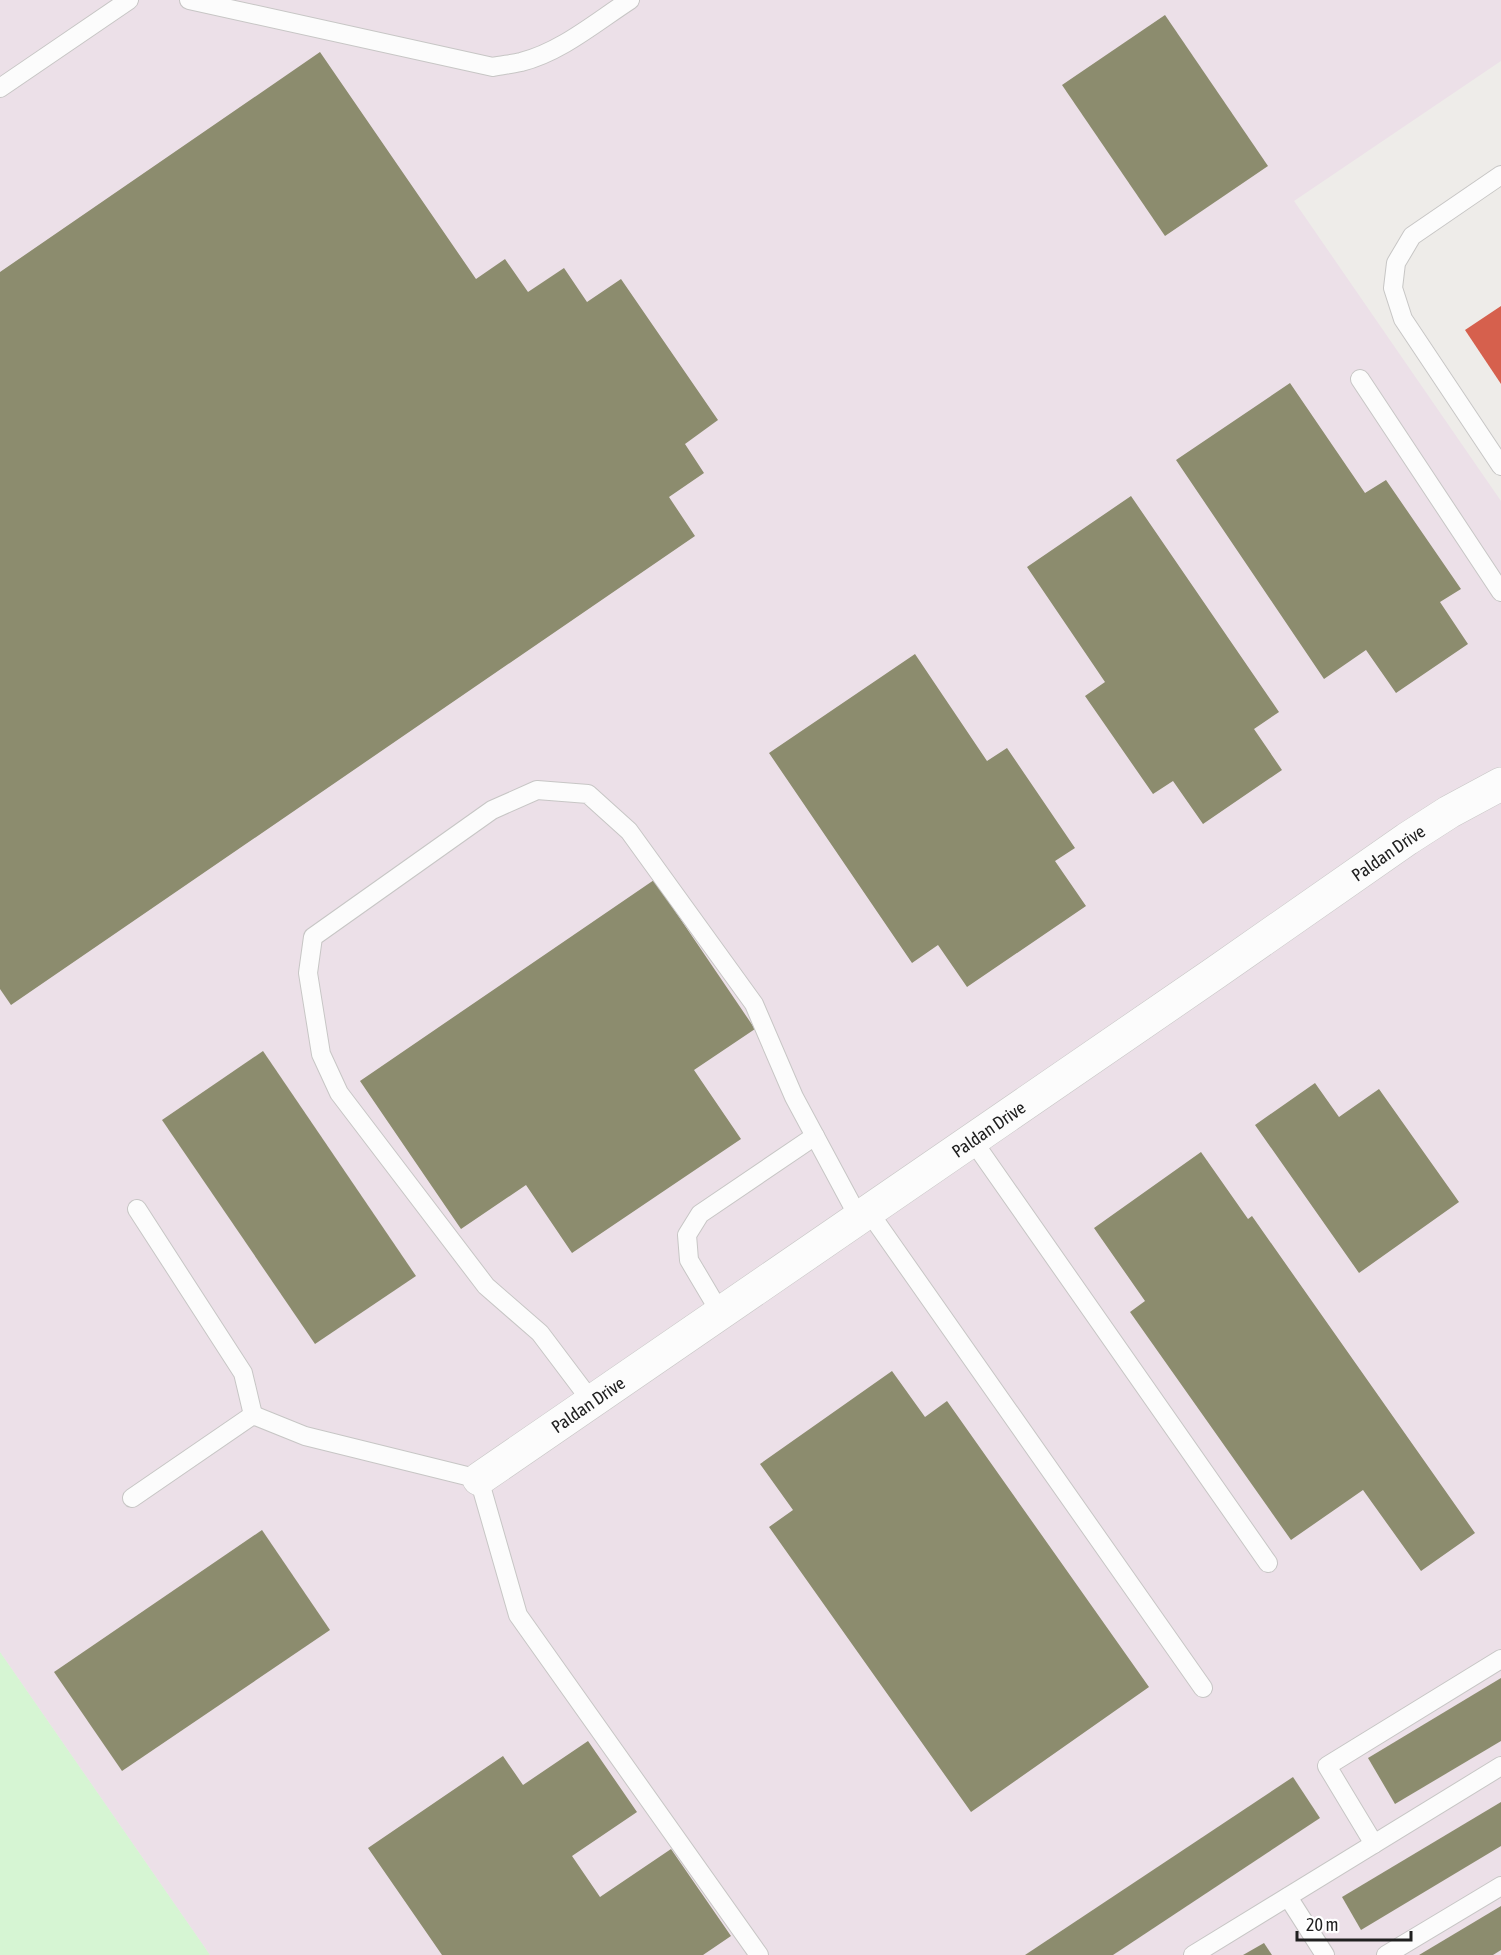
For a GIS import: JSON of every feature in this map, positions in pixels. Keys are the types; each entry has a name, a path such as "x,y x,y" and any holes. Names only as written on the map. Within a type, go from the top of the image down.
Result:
{"street":[{"name":"Paldan Drive","path":"479,1479 973,1141 1407,839 1449,812 1501,784"}],"lane":[{"path":"0,88 129,0"},
{"path":"189,0 494,67 522,62 551,50 630,0"},
{"path":"1501,175 1412,236 1396,262 1393,288 1403,319 1501,466"},
{"path":"1360,379 1501,591"},
{"path":"592,1402 540,1333 486,1286 339,1093 321,1054 308,974 313,937 492,810 537,790 588,794 629,831 754,1004 794,1097 815,1136 864,1215 1203,1688"},
{"path":"721,1314 689,1260 687,1235 700,1214 815,1136"},
{"path":"973,1141 1268,1563"},
{"path":"137,1209 243,1374 253,1415"},
{"path":"253,1415 305,1436 479,1479 518,1615 759,1955"},
{"path":"132,1498 253,1415"},
{"path":"1374,1844 1327,1766 1501,1659"},
{"path":"1193,1955 1501,1766"},
{"path":"1386,1955 1501,1886"},
{"path":"1288,1897 1325,1955"}],"shaded area":[{"path":"0,0 1501,0 1501,61 1294,201 1501,501 1501,1955 210,1955 0,1652"}],"green space":[{"path":"0,1652 210,1955 0,1955"}],"building: Shops":[{"path":"1501,306 1501,384 1465,330"}],"building: Industry":[{"path":"1165,15 1268,166 1165,236 1062,85"},
{"path":"320,52 476,279 505,259 528,292 564,268 587,302 621,279 718,420 685,444 704,473 669,497 695,536 11,1005 0,989 0,272"},
{"path":"1290,383 1365,493 1386,480 1461,589 1440,602 1468,644 1396,693 1366,650 1324,679 1176,460"},
{"path":"1131,496 1279,712 1254,729 1282,770 1203,824 1173,781 1153,794 1085,696 1105,682 1027,567"},
{"path":"915,654 987,761 1007,748 1075,848 1055,861 1086,906 967,987 938,945 912,963 769,753"},
{"path":"654,880 755,1029 694,1070 741,1139 572,1253 526,1185 461,1229 360,1081"},
{"path":"263,1051 416,1276 315,1344 162,1120"},
{"path":"1315,1083 1339,1117 1379,1089 1459,1202 1359,1273 1255,1125"},
{"path":"1201,1152 1248,1219 1252,1216 1475,1533 1421,1571 1363,1490 1291,1540 1130,1312 1145,1301 1094,1228"},
{"path":"892,1371 925,1417 947,1401 1149,1687 971,1812 769,1527 793,1510 760,1464"},
{"path":"262,1530 330,1630 122,1771 54,1672"},
{"path":"1501,1678 1501,1741 1395,1804 1368,1758"},
{"path":"588,1741 637,1812 572,1856 600,1897 671,1849 731,1936 703,1955 442,1955 368,1848 503,1756 523,1785"},
{"path":"1293,1777 1320,1818 1113,1955 1025,1955"},
{"path":"1501,1802 1501,1846 1361,1930 1342,1897"},
{"path":"1501,1906 1501,1950 1493,1955 1419,1955"},
{"path":"1264,1943 1272,1955 1243,1955"}]}
